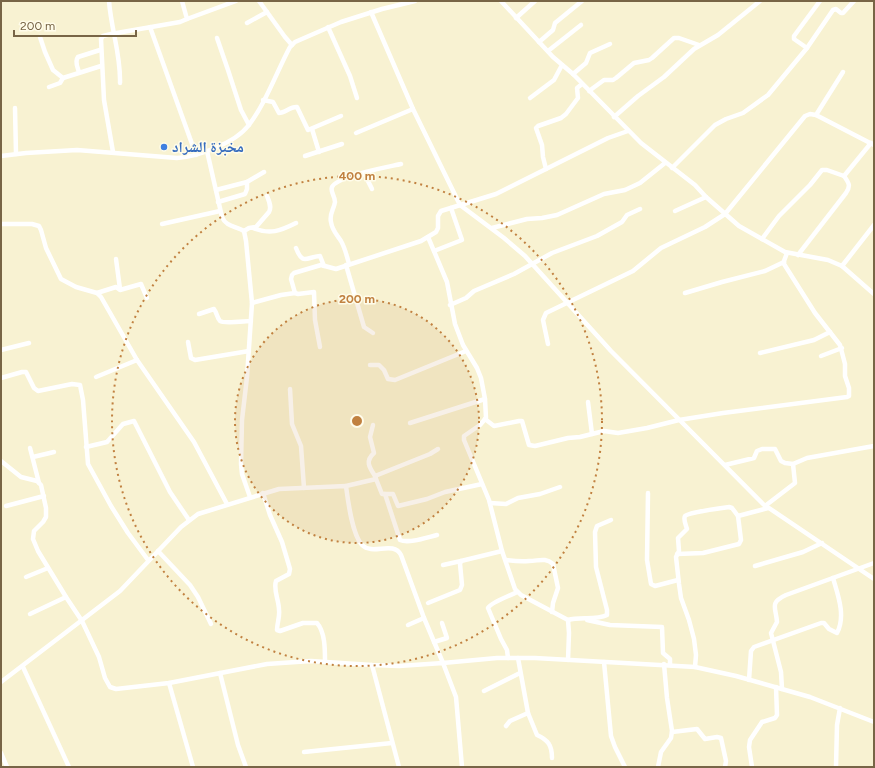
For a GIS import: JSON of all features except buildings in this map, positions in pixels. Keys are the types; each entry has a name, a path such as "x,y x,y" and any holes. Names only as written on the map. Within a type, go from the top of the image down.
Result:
{"street":[{"path":"109,1 111,21 120,61 120,83"},
{"path":"182,1 188,19"},
{"path":"113,152 104,100 100,50 100,41 102,38 114,33 180,22 236,1"},
{"path":"259,1 284,37 293,43"},
{"path":"1,156 69,150 182,158 207,151 235,137 249,125 265,100 293,43 328,27 371,12 415,1"},
{"path":"501,1 548,52 573,74 628,131 665,163 695,185 706,197 743,229 787,253 828,260 842,266 874,294"},
{"path":"516,18 535,1"},
{"path":"539,42 553,30 555,24 582,1"},
{"path":"614,117 638,96 664,77 699,45 718,35 760,1"},
{"path":"807,48 794,39 794,36 820,1"},
{"path":"672,168 715,125 743,113 768,94 807,48 833,10 836,9 843,13 854,1"},
{"path":"246,23 267,12"},
{"path":"371,12 413,109 460,205 492,228 516,248 611,351 767,507 874,579"},
{"path":"548,52 581,25"},
{"path":"150,27 196,154"},
{"path":"328,27 350,76 357,98"},
{"path":"40,37 53,70 63,78"},
{"path":"217,38 241,110 249,125"},
{"path":"589,91 604,80 613,80 634,63 649,60 674,38 679,38 699,45"},
{"path":"573,74 586,63 590,53 610,44"},
{"path":"79,72 76,59 100,50"},
{"path":"530,98 554,80 562,65"},
{"path":"50,87 60,83 63,78 102,66"},
{"path":"816,115 843,72"},
{"path":"546,169 542,145 536,128 561,118 566,114 578,98 577,88 582,84"},
{"path":"265,100 273,102 279,113 297,107 307,129 312,129 341,116"},
{"path":"15,108 16,154"},
{"path":"356,133 413,109"},
{"path":"548,344 543,320 546,313 633,271 661,248 705,227 725,214 802,120 810,114 816,115 872,144 844,176"},
{"path":"312,129 318,152"},
{"path":"295,293 291,279 292,275 311,267 324,266 336,269 428,237 436,232 438,228 438,216 441,211 501,191 608,138 628,131"},
{"path":"305,156 342,144"},
{"path":"207,151 220,211 223,221 226,224 244,231 258,225 265,215 271,210 267,196"},
{"path":"492,228 527,219 557,215 604,194 625,190 640,183 665,163"},
{"path":"373,333 364,327 342,245 331,223 331,212 335,202 332,188 338,181 401,164"},
{"path":"762,239 778,216 810,185 822,170 827,170 844,176 849,183 849,189 798,255"},
{"path":"216,190 247,182 264,172"},
{"path":"364,173 372,190"},
{"path":"218,202 245,194 247,182"},
{"path":"675,211 706,197"},
{"path":"434,251 462,240 451,208"},
{"path":"450,305 466,298 474,291 514,274 552,253 597,236 622,222 627,215 640,209"},
{"path":"162,224 220,211"},
{"path":"252,228 274,232 284,230 296,223"},
{"path":"1,224 32,224 39,226 46,248 61,278 76,287 97,293 116,287 120,290 141,284 147,298"},
{"path":"842,266 874,225"},
{"path":"244,231 252,303 241,444 242,474 250,497"},
{"path":"428,237 446,278 450,305 455,324 466,351 480,374 485,399 485,419 463,438 490,503 502,550 517,592 568,620 576,618 610,625 662,627 664,653 670,659 670,665"},
{"path":"296,248 302,259 320,256 324,266"},
{"path":"685,293 765,271 784,262 787,253"},
{"path":"116,259 120,290"},
{"path":"485,419 494,426 522,421 529,445 533,446 604,431 618,433 679,420 849,396 850,392 845,376 846,364 842,348 815,313 784,262"},
{"path":"252,303 281,295 314,292 315,320 320,347"},
{"path":"97,293 137,360 194,442 227,504"},
{"path":"199,314 214,309 219,319 223,322 251,321"},
{"path":"760,353 814,340 830,332"},
{"path":"188,342 191,358 193,360 249,350"},
{"path":"1,350 29,343"},
{"path":"821,356 842,348"},
{"path":"370,365 380,365 388,379 392,380 445,361 466,351"},
{"path":"96,377 137,360"},
{"path":"1,378 26,372 34,388 38,391 72,384 80,385 83,400 88,464 128,533 148,560"},
{"path":"290,389 292,424 301,446 304,488"},
{"path":"410,423 485,399"},
{"path":"588,402 592,434"},
{"path":"86,447 107,442 123,424 134,421 170,492 189,520"},
{"path":"372,425 370,437 374,453 368,459 382,494 394,495 398,506 445,492 482,484"},
{"path":"725,465 751,459 755,456 757,451 770,448 776,450 781,461 793,464 807,458 874,446"},
{"path":"30,448 46,508 46,517 34,531 33,536 38,551 82,621 99,657 105,678 110,687 116,689 168,683 267,664 310,661 404,666 471,660 518,658 664,664 695,667 776,687 810,697 874,722"},
{"path":"1,682 23,667 120,591 148,560 189,520 198,514 280,489 346,486 375,478 438,449"},
{"path":"33,457 54,452"},
{"path":"1,461 21,478 40,483"},
{"path":"738,516 767,507 795,483 793,464"},
{"path":"346,486 351,518 362,546 369,549 394,548 399,551 413,584 424,618 456,697 462,767"},
{"path":"490,503 506,504 518,498 540,494 560,487"},
{"path":"648,492 647,560 651,584 655,586 678,580"},
{"path":"263,493 282,542 290,569 289,574 275,583 280,612 278,630 280,631 303,623 313,622 318,624 324,643 325,661"},
{"path":"385,494 400,540 404,542 437,534"},
{"path":"6,506 44,496"},
{"path":"677,554 707,553 739,544 741,540 738,516 730,507 686,515 684,518 687,529 678,538 679,550 677,554 676,557 678,580 681,598 694,639 696,655 695,667"},
{"path":"586,619 607,615 596,567 594,532 597,526 611,520"},
{"path":"755,566 803,552 822,543"},
{"path":"443,565 502,550"},
{"path":"158,551 190,585 198,597 211,624"},
{"path":"506,560 528,561 542,559 553,564 558,588 552,612"},
{"path":"428,603 460,590 462,585 461,561"},
{"path":"782,689 783,680 771,633 778,622 774,610 774,605 777,600 786,595 874,563"},
{"path":"26,577 48,568"},
{"path":"749,680 752,649 758,645 822,622 837,633 842,614 833,578"},
{"path":"508,658 507,650 500,639 488,608 492,603 517,592"},
{"path":"30,614 66,597"},
{"path":"408,625 424,618"},
{"path":"568,620 568,660"},
{"path":"434,642 447,638 442,623"},
{"path":"518,658 528,713 537,735 544,738 548,743 552,758"},
{"path":"604,662 611,736 625,767"},
{"path":"658,767 661,752 668,743 672,732 664,664"},
{"path":"372,665 399,767"},
{"path":"23,667 69,767"},
{"path":"220,673 238,745 246,767"},
{"path":"484,691 520,673"},
{"path":"168,683 193,767"},
{"path":"752,767 749,744 762,722 775,718 777,715 776,687"},
{"path":"836,767 837,725 840,708"},
{"path":"506,726 510,721 528,713"},
{"path":"672,732 695,729 699,730 705,739 717,737 721,738 726,761 725,767"},
{"path":"304,752 392,743"},
{"path":"1,753 8,767"}],"shaded area":[{"path":"1,1 874,1 874,767 1,767"}],"place":[{"name":"مخبزة الشراد","path":"164,147"}]}
